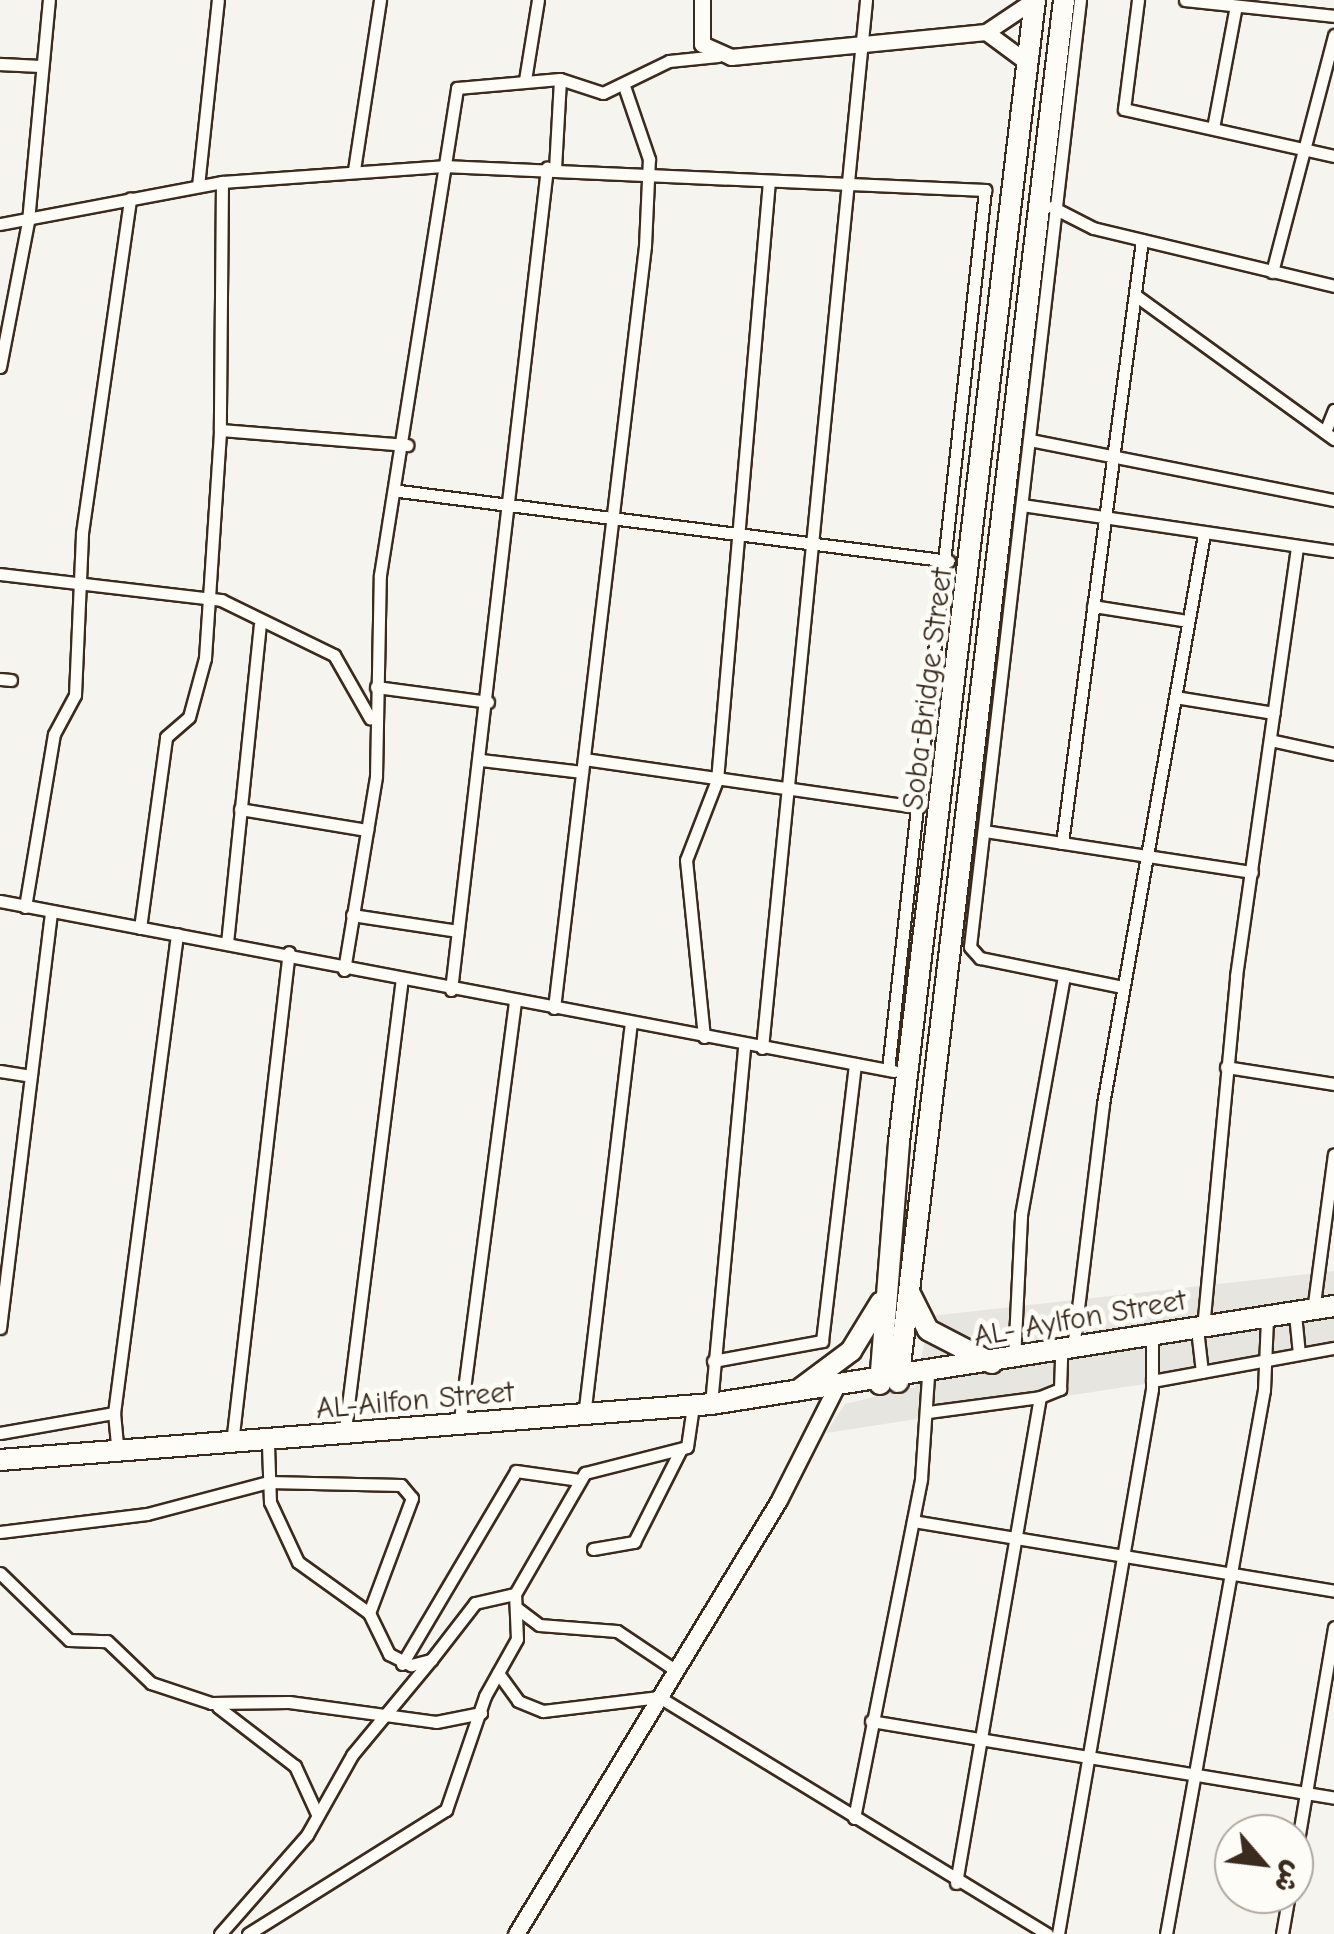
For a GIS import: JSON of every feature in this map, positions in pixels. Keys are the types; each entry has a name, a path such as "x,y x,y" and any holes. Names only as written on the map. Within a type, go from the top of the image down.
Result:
{"highway":[{"name":"Soba Bridge Street","path":"889,1383 885,1296 898,1072 925,968 1034,0"},
{"name":"Soba Bridge Street","path":"889,1383 907,1286 1048,204 1064,0"},
{"path":"925,968 948,970"},
{"path":"907,1286 936,1337 1004,1362"},
{"path":"797,1392 850,1351 885,1296"},
{"name":"AL- Aylfon Street","path":"835,1389 1314,1310"},
{"name":"AL-Ailfon Street","path":"0,1460 268,1445 584,1417 835,1389"}],"street":[{"path":"0,367 4,323 28,221 48,0"},
{"path":"198,186 218,0"},
{"path":"354,170 380,0"},
{"path":"525,80 538,0"},
{"path":"702,0 700,38 718,56"},
{"path":"762,1048 844,183 866,0"},
{"path":"344,970 366,830 380,575 407,445 457,88 560,79 591,93 625,88 662,64 986,32 1034,0"},
{"path":"1080,0 1048,204 1030,440 972,955 1122,987"},
{"path":"1138,0 1124,110 1334,156"},
{"path":"1188,0 1235,10 1334,16"},
{"path":"1295,0 1296,14"},
{"path":"1213,128 1235,10"},
{"path":"986,32 1028,62"},
{"path":"1272,272 1334,35"},
{"path":"0,64 40,66"},
{"path":"451,990 560,79"},
{"path":"554,1008 615,514 649,173 625,88"},
{"path":"0,224 222,182 444,166 985,190 950,561 919,807 898,1072 344,970 289,952 0,902"},
{"path":"704,1037 686,860 717,780 769,181"},
{"path":"140,928 166,737 194,708 210,596 220,430 222,182"},
{"path":"25,907 54,734 75,694 85,588 82,533 130,198"},
{"path":"1048,204 1142,240 1334,286"},
{"path":"1062,843 1142,240"},
{"path":"1134,294 1330,436 1334,410"},
{"path":"220,430 407,445"},
{"path":"1030,440 1334,500"},
{"path":"399,491 615,514 950,561"},
{"path":"1022,504 1334,551"},
{"path":"928,1412 1040,1397 1060,1390 1122,987 1152,858 1204,534"},
{"path":"1202,1372 1200,1329 1226,1067 1297,548"},
{"path":"0,574 85,588 210,596 260,626 334,655 372,722"},
{"path":"1093,606 1188,622"},
{"path":"227,944 260,626"},
{"path":"376,687 488,702"},
{"path":"1175,697 1274,713"},
{"path":"1270,740 1334,754"},
{"path":"480,760 583,765 919,807"},
{"path":"240,809 366,830"},
{"path":"984,831 1252,872"},
{"path":"0,1328 7,1222 52,912"},
{"path":"352,916 458,932"},
{"path":"118,1455 114,1412 177,934"},
{"path":"232,1448 289,952"},
{"path":"1004,1362 1021,1215 1064,974"},
{"path":"344,1438 402,980"},
{"path":"459,1427 514,1001"},
{"path":"584,1417 631,1023"},
{"path":"593,1549 634,1542 702,1405 713,1361 744,1045"},
{"path":"713,1361 822,1341 855,1064"},
{"path":"1226,1067 1334,1084"},
{"path":"0,1071 31,1076"},
{"path":"1299,1354 1314,1310 1334,1154"},
{"path":"1166,1934 1266,1360 1266,1319"},
{"path":"1058,1934 1152,1381 1152,1337"},
{"path":"1152,1381 1334,1348"},
{"path":"854,1818 913,1520 928,1412 928,1376"},
{"path":"516,1934 675,1670 835,1389"},
{"path":"956,1883 985,1742 1040,1397"},
{"path":"0,1433 114,1412"},
{"path":"268,1445 268,1482 298,1562 369,1613 402,1664"},
{"path":"402,1664 516,1470 578,1480 680,1451"},
{"path":"248,1934 446,1810 481,1713 517,1639 515,1594 578,1480"},
{"path":"0,1532 147,1514 268,1482 409,1490 369,1613"},
{"path":"913,1520 1334,1591"},
{"path":"0,1574 68,1640 107,1641 151,1683 212,1702 289,1702 384,1718 481,1713"},
{"path":"220,1934 318,1818 384,1718 475,1604 515,1594"},
{"path":"517,1609 539,1625 617,1631 675,1670"},
{"path":"1302,1814 1334,1627"},
{"path":"402,1664 431,1660"},
{"path":"498,1673 518,1701 544,1710 659,1697 956,1883 1048,1934"},
{"path":"212,1702 295,1766 318,1818"},
{"path":"871,1721 1334,1798"}],"shaded area":[{"path":"1334,1271 1334,1355 826,1433 845,1404 915,1387 930,1316"}]}
